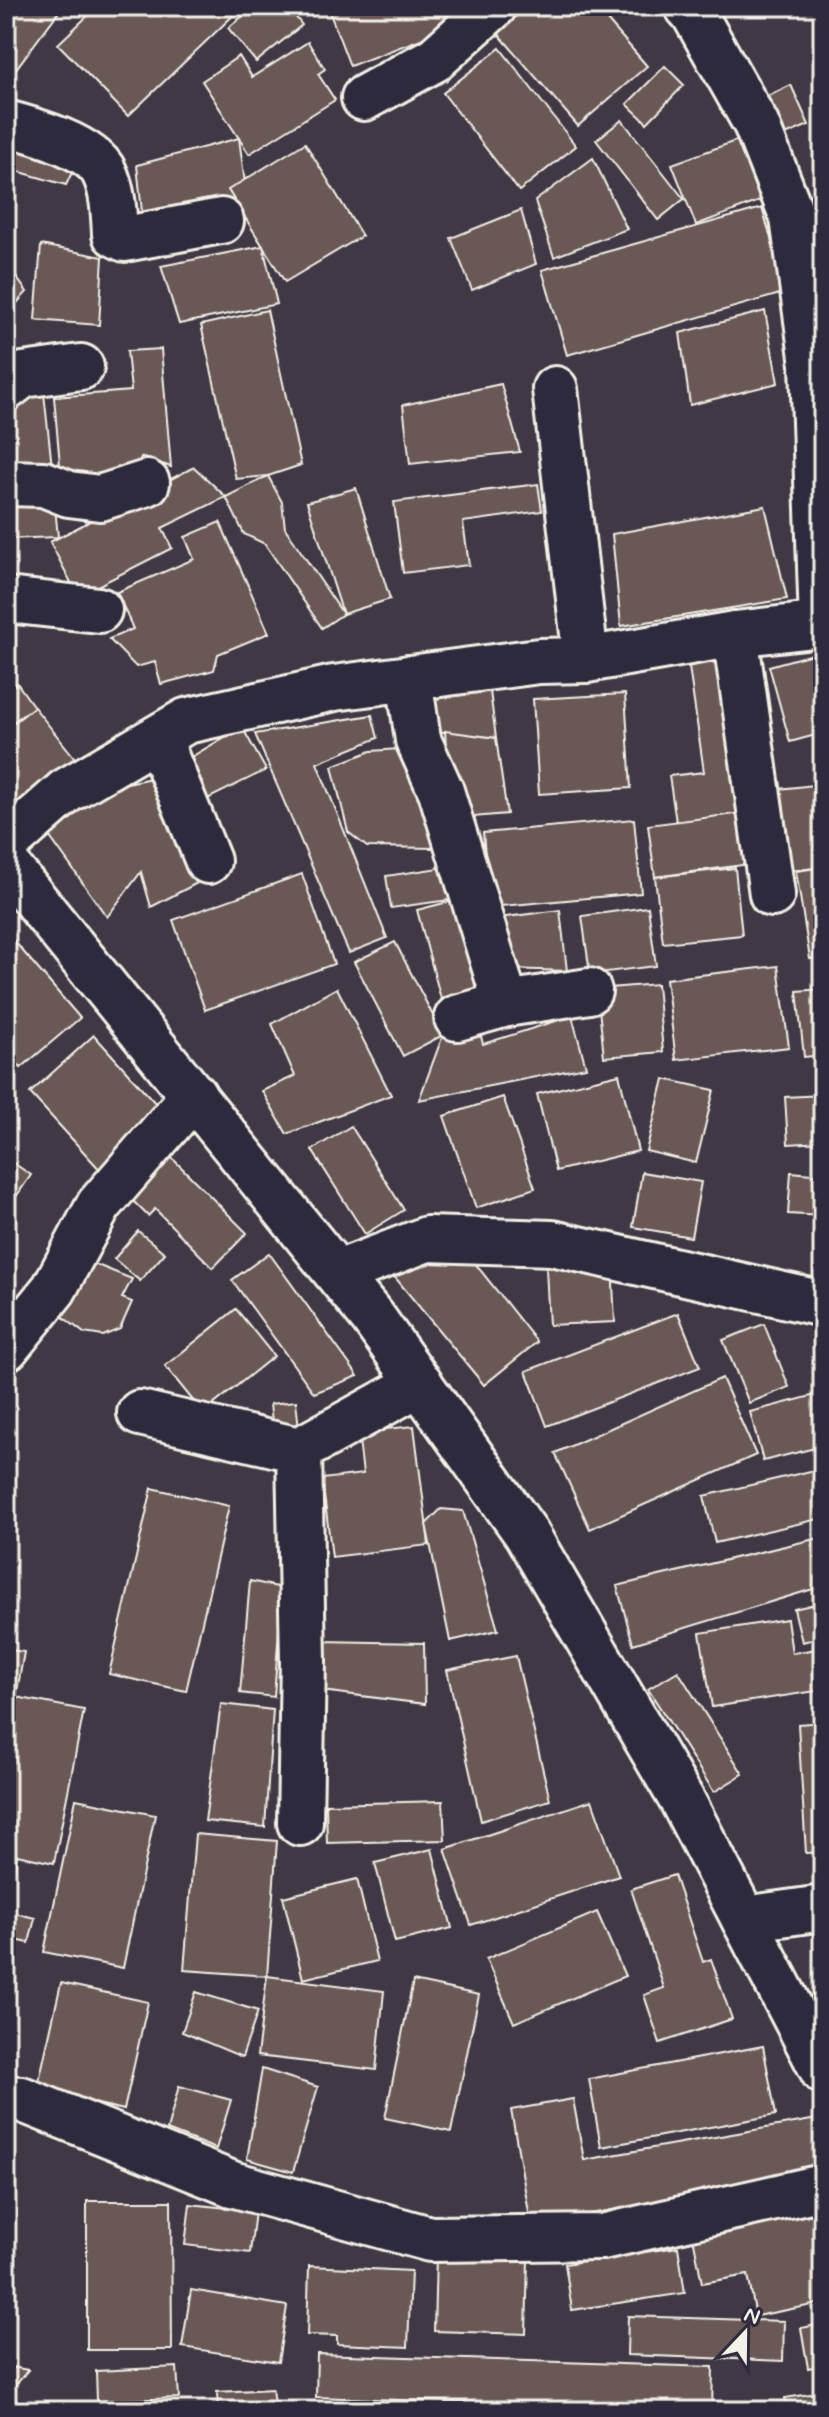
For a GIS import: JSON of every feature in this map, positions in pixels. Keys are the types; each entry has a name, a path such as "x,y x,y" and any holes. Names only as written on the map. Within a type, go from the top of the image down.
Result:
{"street":[{"path":"6,844 66,791 186,721 334,688 539,661 586,660 735,634 823,624 813,364 793,218 756,124 687,6"},
{"path":"364,98 435,59 477,12"},
{"path":"6,123 35,130 94,157 105,174 118,237 125,239 221,221"},
{"path":"6,388 23,375 81,367"},
{"path":"555,389 586,660"},
{"path":"6,483 44,484 69,494 100,498 147,483"},
{"path":"6,600 99,610"},
{"path":"735,634 772,894"},
{"path":"409,678 418,740 441,791 506,1004"},
{"path":"158,738 208,861"},
{"path":"6,864 338,1273 526,1533 683,1802 823,2071"},
{"path":"457,1018 506,1004 589,991"},
{"path":"6,1348 54,1289 99,1205 194,1095"},
{"path":"338,1273 427,1239 552,1243 823,1304"},
{"path":"140,1413 299,1450 420,1383"},
{"path":"299,1450 303,1661 300,1823"},
{"path":"744,1919 823,1908"},
{"path":"6,2098 21,2099 232,2184 430,2239 602,2237 823,2187"}],"building":[{"path":"6,6 63,6 15,70 6,63"},
{"path":"98,6 243,6 128,116 58,44"},
{"path":"255,6 287,6 302,25 256,62 228,28"},
{"path":"442,6 450,28 350,66 328,8"},
{"path":"526,6 595,6 647,66 578,126 496,31"},
{"path":"308,42 325,69 318,74 335,100 249,154 202,81 239,56 252,77"},
{"path":"500,48 576,146 519,191 443,93"},
{"path":"665,66 684,85 647,123 627,104"},
{"path":"791,85 809,125 781,137 763,98"},
{"path":"6,109 88,139 66,185 6,168"},
{"path":"622,120 684,199 658,220 596,140"},
{"path":"239,138 248,206 142,212 137,165"},
{"path":"738,140 760,201 696,225 672,164"},
{"path":"305,143 362,236 285,282 228,190"},
{"path":"593,158 627,229 554,257 535,201"},
{"path":"762,208 787,292 567,355 542,270"},
{"path":"521,210 536,264 472,290 451,238"},
{"path":"41,245 103,257 99,325 35,320"},
{"path":"263,246 277,304 179,324 161,266"},
{"path":"6,263 27,292 6,315"},
{"path":"267,310 301,465 268,476 236,479 201,325"},
{"path":"765,311 778,383 690,405 680,333"},
{"path":"161,349 171,467 141,457 134,483 62,488 54,397 131,391 127,351"},
{"path":"501,384 520,452 410,464 403,405"},
{"path":"44,393 52,467 6,472 6,420 11,419 9,396"},
{"path":"194,467 226,497 162,528 172,548 78,596 50,542"},
{"path":"268,476 282,502 285,528 343,614 322,628 265,544 244,534 226,497"},
{"path":"538,484 542,511 463,522 469,565 403,573 394,502"},
{"path":"53,487 58,537 6,539 6,492"},
{"path":"356,488 390,599 343,614 307,502"},
{"path":"765,506 787,599 621,626 612,534"},
{"path":"220,522 269,633 218,654 214,670 161,684 155,662 136,667 109,639 133,629 117,592 194,559 185,537"},
{"path":"823,651 823,733 790,742 769,666"},
{"path":"723,656 743,813 676,822 669,776 704,772 688,660"},
{"path":"17,683 34,707 6,727 6,691"},
{"path":"490,691 496,738 435,731 426,700"},
{"path":"625,694 631,788 539,794 533,699"},
{"path":"34,707 78,762 7,808 6,729"},
{"path":"372,715 378,738 317,763 387,938 349,953 255,734"},
{"path":"242,727 266,770 187,809 176,766"},
{"path":"445,731 496,738 507,814 450,819"},
{"path":"413,748 436,848 367,847 348,832 332,766 371,751"},
{"path":"123,773 127,783 166,775 205,879 151,907 141,872 107,917 47,833"},
{"path":"823,784 823,867 781,872 770,790"},
{"path":"743,813 750,864 655,877 648,825"},
{"path":"634,819 641,893 490,907 483,833"},
{"path":"445,867 464,898 391,908 386,876"},
{"path":"823,867 823,957 810,959 796,871"},
{"path":"735,868 742,935 663,943 655,877"},
{"path":"302,874 334,964 205,1010 173,920"},
{"path":"464,898 491,997 444,1010 417,910"},
{"path":"648,907 656,966 590,974 582,916"},
{"path":"560,910 567,971 509,969 498,918"},
{"path":"9,935 80,1018 21,1068 6,1050 6,938"},
{"path":"395,942 443,1035 403,1056 354,962"},
{"path":"778,966 789,1047 676,1060 666,979"},
{"path":"657,984 663,1052 604,1057 597,989"},
{"path":"337,988 391,1095 287,1134 262,1091 295,1076 272,1024"},
{"path":"823,989 823,1055 804,1057 797,991"},
{"path":"572,1016 586,1067 419,1100 443,1035 477,1022 483,1044"},
{"path":"94,1035 166,1115 102,1172 30,1093"},
{"path":"619,1074 638,1151 556,1171 537,1094"},
{"path":"664,1079 714,1090 696,1163 646,1151"},
{"path":"823,1095 823,1142 788,1144 785,1097"},
{"path":"503,1097 535,1188 476,1208 444,1116"},
{"path":"351,1126 404,1210 365,1234 312,1150"},
{"path":"169,1155 247,1233 213,1268 155,1209 148,1216 128,1196"},
{"path":"6,1158 31,1175 6,1211"},
{"path":"642,1172 701,1182 691,1237 633,1227"},
{"path":"791,1172 823,1175 823,1216 788,1214"},
{"path":"138,1231 165,1253 140,1281 114,1259"},
{"path":"463,1248 537,1342 484,1385 393,1275"},
{"path":"269,1253 358,1376 314,1393 232,1280"},
{"path":"87,1261 132,1279 122,1298 132,1302 120,1329 103,1336 84,1333 63,1317"},
{"path":"612,1264 615,1322 549,1325 546,1268"},
{"path":"236,1309 274,1356 203,1413 165,1366"},
{"path":"678,1313 700,1367 547,1426 526,1371"},
{"path":"764,1324 789,1387 749,1403 723,1340"},
{"path":"722,1378 756,1455 590,1529 555,1453"},
{"path":"823,1393 823,1446 763,1461 750,1412"},
{"path":"296,1401 300,1438 274,1440 270,1404"},
{"path":"414,1426 429,1545 332,1557 322,1479 363,1474 358,1432"},
{"path":"823,1468 823,1518 715,1543 704,1496"},
{"path":"152,1488 229,1506 186,1691 109,1674"},
{"path":"441,1509 463,1511 498,1630 450,1641 426,1524"},
{"path":"823,1537 823,1586 633,1644 617,1586"},
{"path":"250,1581 282,1588 274,1697 240,1693"},
{"path":"823,1602 823,1637 802,1642 794,1609"},
{"path":"787,1619 792,1653 823,1648 823,1690 712,1707 700,1633"},
{"path":"321,1641 424,1643 425,1704 322,1691"},
{"path":"6,1649 24,1652 16,1697 84,1710 54,1863 17,1855 14,1871 6,1869"},
{"path":"516,1656 550,1800 481,1821 447,1670"},
{"path":"678,1671 743,1774 714,1792 648,1689"},
{"path":"221,1704 273,1710 265,1827 205,1821"},
{"path":"823,1722 823,1852 806,1853 798,1724"},
{"path":"76,1799 155,1815 123,1968 44,1952"},
{"path":"592,1800 619,1876 471,1925 445,1849"},
{"path":"443,1801 445,1840 327,1843 326,1804"},
{"path":"195,1834 277,1841 267,1976 184,1970"},
{"path":"432,1849 452,1928 395,1942 375,1863"},
{"path":"674,1875 703,1962 711,1959 732,2019 660,2043 644,1995 664,1988 631,1889"},
{"path":"357,1879 377,1961 303,1979 283,1897"},
{"path":"6,1911 35,1918 29,1943 6,1938"},
{"path":"597,1912 625,1976 514,2023 486,1959"},
{"path":"267,1976 384,1991 376,2070 257,2056"},
{"path":"413,1981 479,1995 451,2132 385,2118"},
{"path":"61,1983 148,2002 124,2110 37,2090"},
{"path":"196,1992 258,2011 242,2057 182,2032"},
{"path":"763,2046 776,2115 601,2147 589,2079"},
{"path":"262,2069 318,2087 293,2172 247,2159"},
{"path":"179,2086 231,2100 216,2149 167,2130"},
{"path":"573,2099 584,2160 823,2118 823,2174 531,2224 511,2110"},
{"path":"87,2201 171,2201 172,2350 87,2350"},
{"path":"190,2204 255,2211 250,2253 185,2245"},
{"path":"813,2214 823,2264 823,2303 756,2316 748,2275 702,2283 693,2237"},
{"path":"678,2247 685,2293 572,2310 565,2264"},
{"path":"436,2255 528,2259 526,2334 434,2331"},
{"path":"309,2266 411,2271 408,2347 337,2344 337,2336 307,2335"},
{"path":"191,2290 287,2306 278,2362 182,2347"},
{"path":"628,2316 784,2321 783,2361 627,2355"},
{"path":"823,2324 823,2365 808,2368 801,2328"},
{"path":"317,2354 713,2367 712,2411 316,2397"},
{"path":"6,2366 28,2370 6,2397"},
{"path":"177,2367 179,2398 97,2401 96,2371"},
{"path":"272,2389 275,2411 218,2411 217,2392"},
{"path":"823,2392 823,2411 787,2411 785,2398"},
{"path":"417,2407 455,2407 455,2411 417,2411"},
{"path":"180,2408 180,2411 130,2411"},
{"path":"317,2409 395,2411 317,2411"}]}
